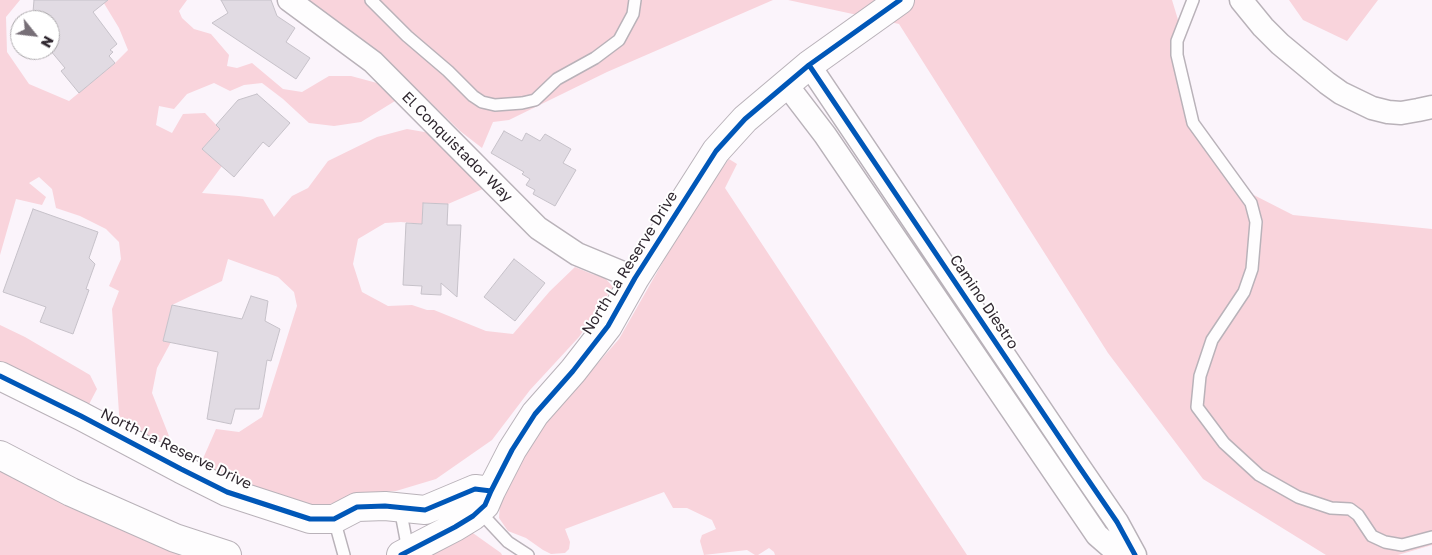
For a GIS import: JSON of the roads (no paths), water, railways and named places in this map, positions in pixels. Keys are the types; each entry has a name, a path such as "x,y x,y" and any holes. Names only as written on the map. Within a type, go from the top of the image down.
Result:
{"street":[{"name":"El Conquistador Way","path":"290,0 372,62 538,228 577,254 635,278"},
{"name":"North La Reserve Drive","path":"404,553 455,527 485,501 512,450 536,414 574,371 608,326 635,278 716,151 744,119 809,65 900,0"},
{"path":"1241,0 1280,44 1326,83 1349,98 1372,108 1388,112 1401,113 1432,107"},
{"name":"Camino Diestro","path":"809,65 1117,522 1135,555"},
{"path":"786,84 836,151 1097,536 1120,555"},
{"name":"North La Reserve Drive","path":"0,376 228,492 310,519 334,519 357,507 384,506 425,510 475,489 485,501"},
{"path":"0,455 72,492 176,538 227,555"}],"lane":[{"path":"370,0 473,96 482,102 495,105 534,100 557,79 594,58 619,40 634,14 635,0"},
{"path":"1193,0 1177,41 1177,56 1193,123 1251,203 1256,222 1252,269 1244,292 1212,340 1200,376 1197,408 1224,443 1259,475 1298,497 1331,508 1350,509 1358,515 1372,536 1385,542 1402,545 1432,537"},
{"path":"485,501 508,542 528,555"},
{"path":"400,508 404,553"},
{"path":"334,519 344,555"}]}
